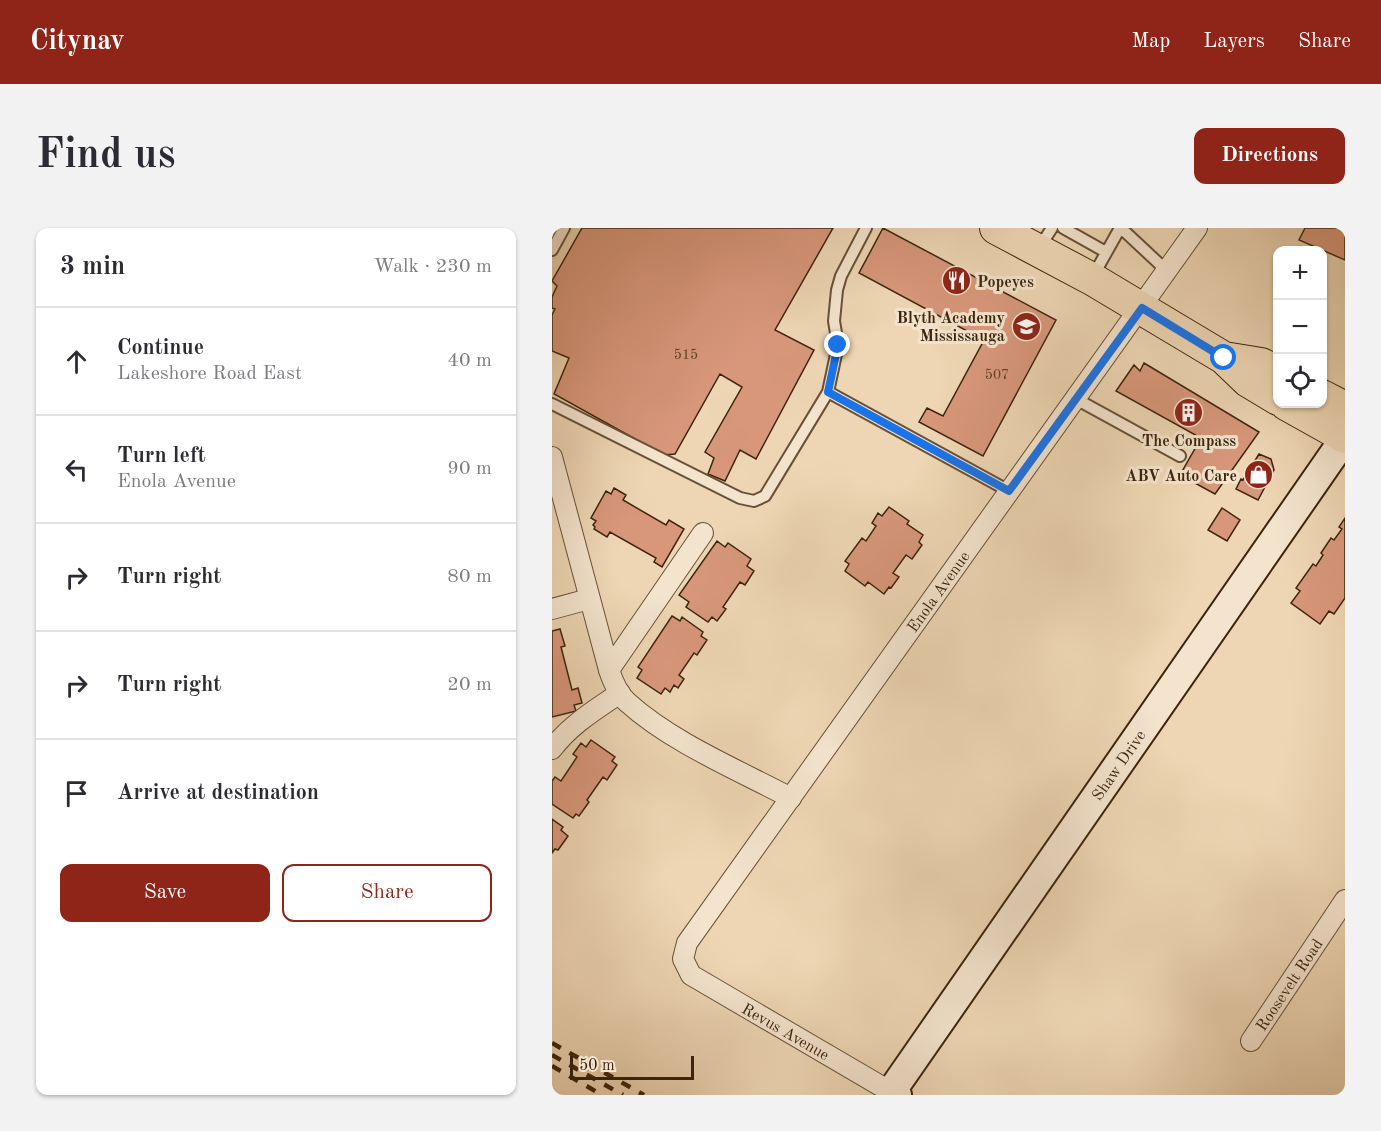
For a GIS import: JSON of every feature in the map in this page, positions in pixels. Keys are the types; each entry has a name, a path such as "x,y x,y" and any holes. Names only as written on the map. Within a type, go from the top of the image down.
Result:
{"main road":[{"path":"996,228 1045,239 1092,279 1224,358 1248,381 1273,396"},
{"path":"1224,358 1261,364 1273,370"},
{"path":"1327,398 1345,408"},
{"path":"1293,408 1345,438"}],"street":[{"name":"Enola Avenue","path":"683,959 687,944 1197,228"},
{"name":"Shaw Drive","path":"894,1093 1345,438"},
{"path":"552,457 609,670 620,693 627,702 678,740 791,798"},
{"path":"609,670 703,533"},
{"path":"552,609 589,599"},
{"path":"552,749 571,728 620,693"},
{"name":"Roosevelt Road","path":"1251,1041 1345,900"},
{"name":"Revus Avenue","path":"683,959 691,975 894,1093"}],"lane":[{"path":"552,250 564,228"},
{"path":"552,404 740,498 754,501 765,496 828,392 838,345 834,321 837,290 841,276 866,228"},
{"path":"1063,228 1106,252"},
{"path":"1092,279 1120,228 1167,271"},
{"path":"828,392 1009,491"},
{"path":"1076,399 1180,456"}],"building":[{"path":"582,228 833,228 775,330 814,350 756,459 740,450 725,481 708,474 714,458 705,452 742,387 720,374 675,454 664,455 554,394 569,358 552,351 552,315 555,309 552,308 552,297 557,286 552,281"},
{"path":"883,228 1056,320 983,456 919,422 927,408 943,416 984,340 859,273"},
{"path":"1305,228 1345,228 1345,260 1327,252 1327,246 1313,246 1299,240"},
{"name":"The Compass","path":"1144,363 1259,432 1215,494 1180,475 1201,438 1116,391 1134,365 1140,371"},
{"path":"1259,454 1271,459 1274,470 1258,500 1236,489"},
{"path":"614,488 626,495 623,500 666,525 669,520 684,529 662,567 654,562 656,558 610,532 607,537 594,529 593,525 596,521 591,518 606,491 611,494"},
{"path":"889,507 909,521 907,524 923,535 919,542 922,545 912,559 906,555 893,573 899,577 884,594 868,582 865,586 845,571 849,564 845,561 862,538 866,541 876,526 872,523 878,513 882,516"},
{"path":"1222,508 1240,520 1227,541 1208,530"},
{"path":"1345,518 1345,598 1334,614 1329,611 1320,624 1291,603 1300,591 1296,588 1313,564 1316,566 1331,538 1334,540 1342,529 1339,527"},
{"path":"717,541 725,547 728,543 751,559 747,566 754,571 745,585 740,582 723,607 726,609 717,621 712,617 708,622 686,607 689,602 679,595"},
{"path":"672,616 680,621 682,617 703,632 701,636 707,640 697,655 694,653 679,675 684,679 678,688 674,685 670,692 665,688 661,694 637,678 642,670 638,667"},
{"path":"560,629 565,646 561,647 572,690 578,688 582,703 574,705 576,711 552,717 552,631"},
{"path":"591,740 615,757 612,761 617,765 607,780 603,777 579,816 576,814 573,818 552,804 552,781 555,777 561,781 577,757 573,754 581,743 586,747"},
{"path":"552,819 563,827 561,830 568,836 558,850 555,849 552,853"}],"railway":[{"path":"552,1043 644,1095"},
{"path":"552,1055 623,1095"},
{"path":"552,1066 602,1095"}],"place":[{"name":"Popeyes","path":"956,281"},
{"name":"Blyth Academy Mississauga","path":"1026,326"},
{"name":"The Compass","path":"1189,412"},
{"name":"ABV Auto Care","path":"1258,475"}],"route":[{"path":"838,345 828,392 1009,491 1142,308 1224,358"}]}
